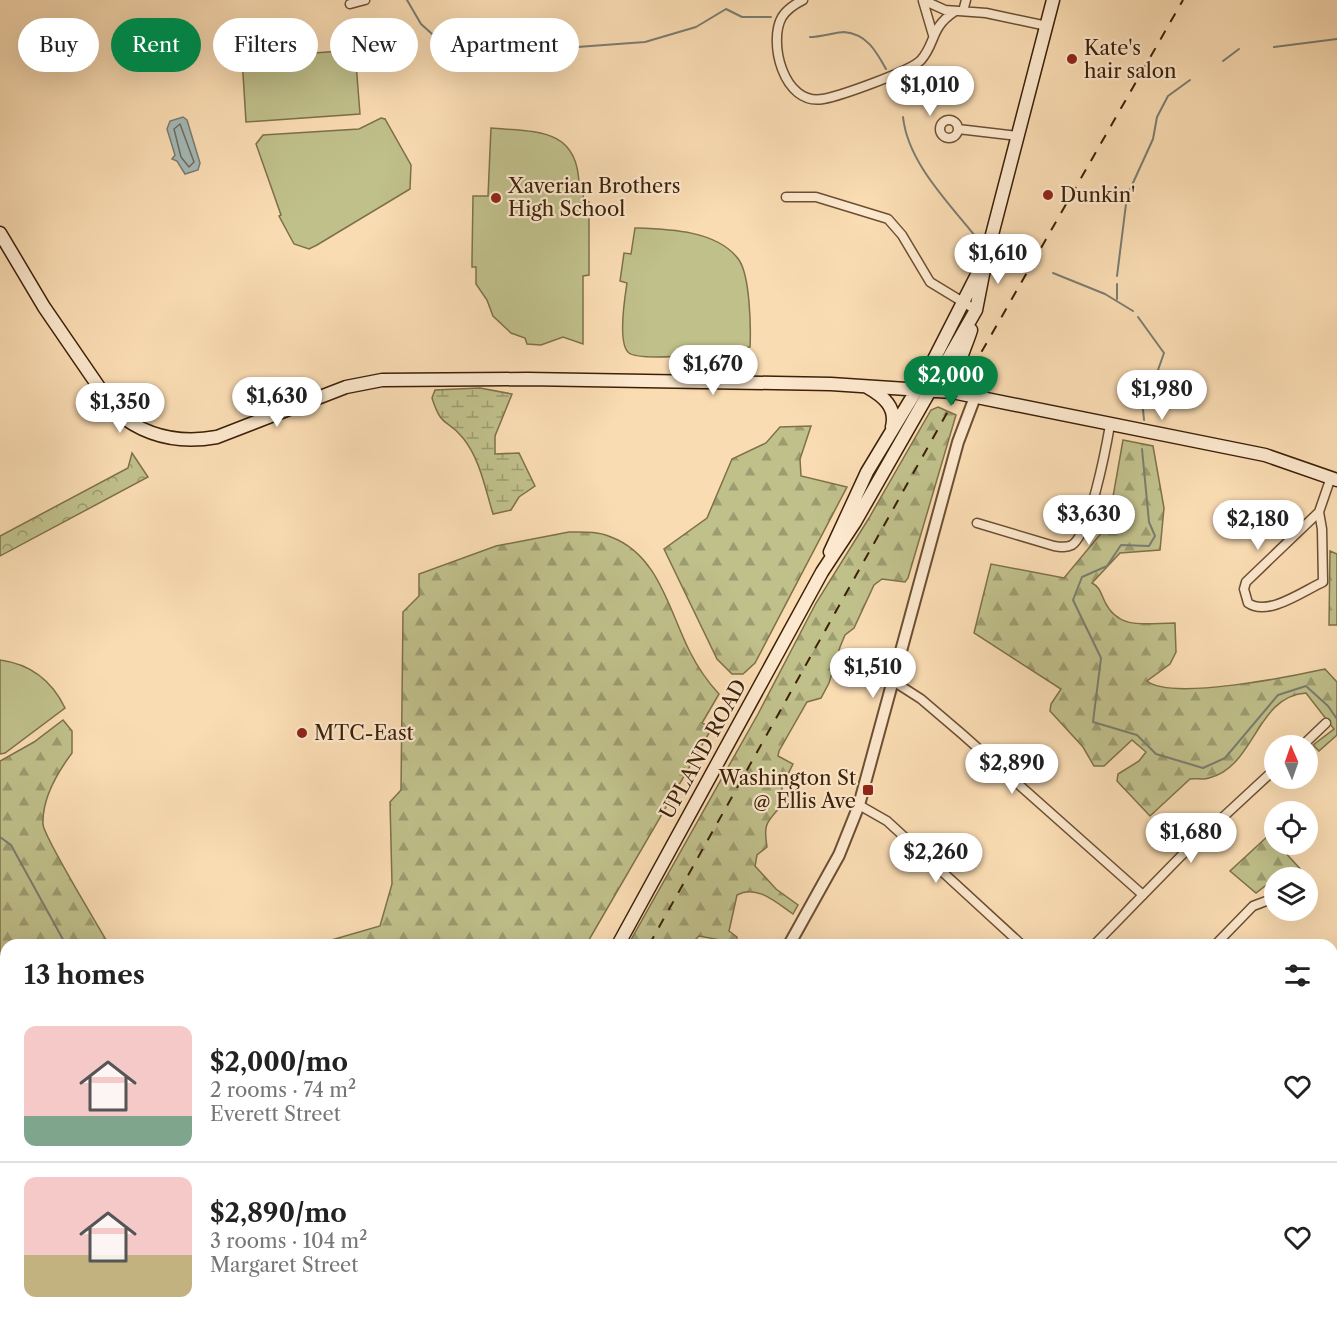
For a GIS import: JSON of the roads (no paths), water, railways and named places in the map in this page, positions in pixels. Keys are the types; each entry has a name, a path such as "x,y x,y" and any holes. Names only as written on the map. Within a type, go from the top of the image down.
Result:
{"main road":[{"path":"975,397 960,385 957,377 976,310 987,254 1053,0"},
{"path":"0,233 44,307 116,412 130,424 166,439 201,440 218,437 316,397 346,387 377,381 638,380 866,386 931,389 975,397 1265,456 1334,478"},
{"name":"UPLAND ROAD","path":"822,573 850,506 964,304 987,254"},
{"name":"UPLAND ROAD","path":"621,939 822,573 855,522 976,310"},
{"path":"866,386 889,405 893,416 891,431"}],"street":[{"path":"350,4 365,0"},
{"path":"803,0 789,8 781,18 778,39 785,77 792,89 804,98 829,98 909,67 922,58 942,21 959,11 966,0"},
{"path":"923,0 933,35"},
{"path":"923,0 937,9 986,13 1047,26"},
{"path":"958,129 1018,136"},
{"path":"786,197 816,197 888,219 902,235 925,277 936,288 976,310"},
{"path":"792,939 839,855 859,806 955,453 975,397"},
{"path":"977,523 1054,546 1066,548 1075,543 1086,522 1110,425"},
{"path":"1318,512 1322,529 1323,582 1267,607 1255,608 1248,603 1244,589 1246,582 1318,512 1334,478"},
{"path":"893,681 921,699 962,734 1143,895"},
{"path":"1313,735 1326,723"},
{"path":"1100,939 1180,856 1264,779"},
{"path":"859,806 887,821 1015,939"},
{"path":"1221,939 1253,906 1264,902"}],"water":[{"path":"183,117 187,120 200,163 198,170 185,174 177,161 172,159 175,155 167,129 170,121"}],"waterway":[{"path":"407,0 421,24 463,62 538,47 550,49 645,42 696,27 726,9 742,17 771,17"},
{"path":"810,37 852,33 870,44 886,69"},
{"path":"1274,47 1337,39"},
{"path":"1223,61 1239,49"},
{"path":"1117,276 1127,196 1153,139 1157,117 1168,96 1190,80"},
{"path":"903,117 913,151 922,167 932,183 979,241"},
{"path":"1053,273 1105,294 1133,311"},
{"path":"1117,284 1117,299"},
{"path":"1138,317 1164,353 1152,387 1142,399 1144,420"},
{"path":"1142,449 1149,522 1155,536 1149,546 1121,545 1107,566 1082,577 1073,600 1101,658 1093,722 1137,735 1156,754 1203,768 1225,758 1278,695 1306,686 1328,706 1337,719"},
{"path":"0,837 11,845 63,939"}],"railway":[{"path":"652,939 966,379 1183,0"}],"place":[{"name":"Kate's hair salon","path":"1072,59"},
{"name":"Dunkin'","path":"1048,195"},
{"name":"Xaverian Brothers High School","path":"496,198"},
{"name":"MTC-East","path":"302,733"},
{"name":"Washington St @ Ellis Ave","path":"868,790"}]}
